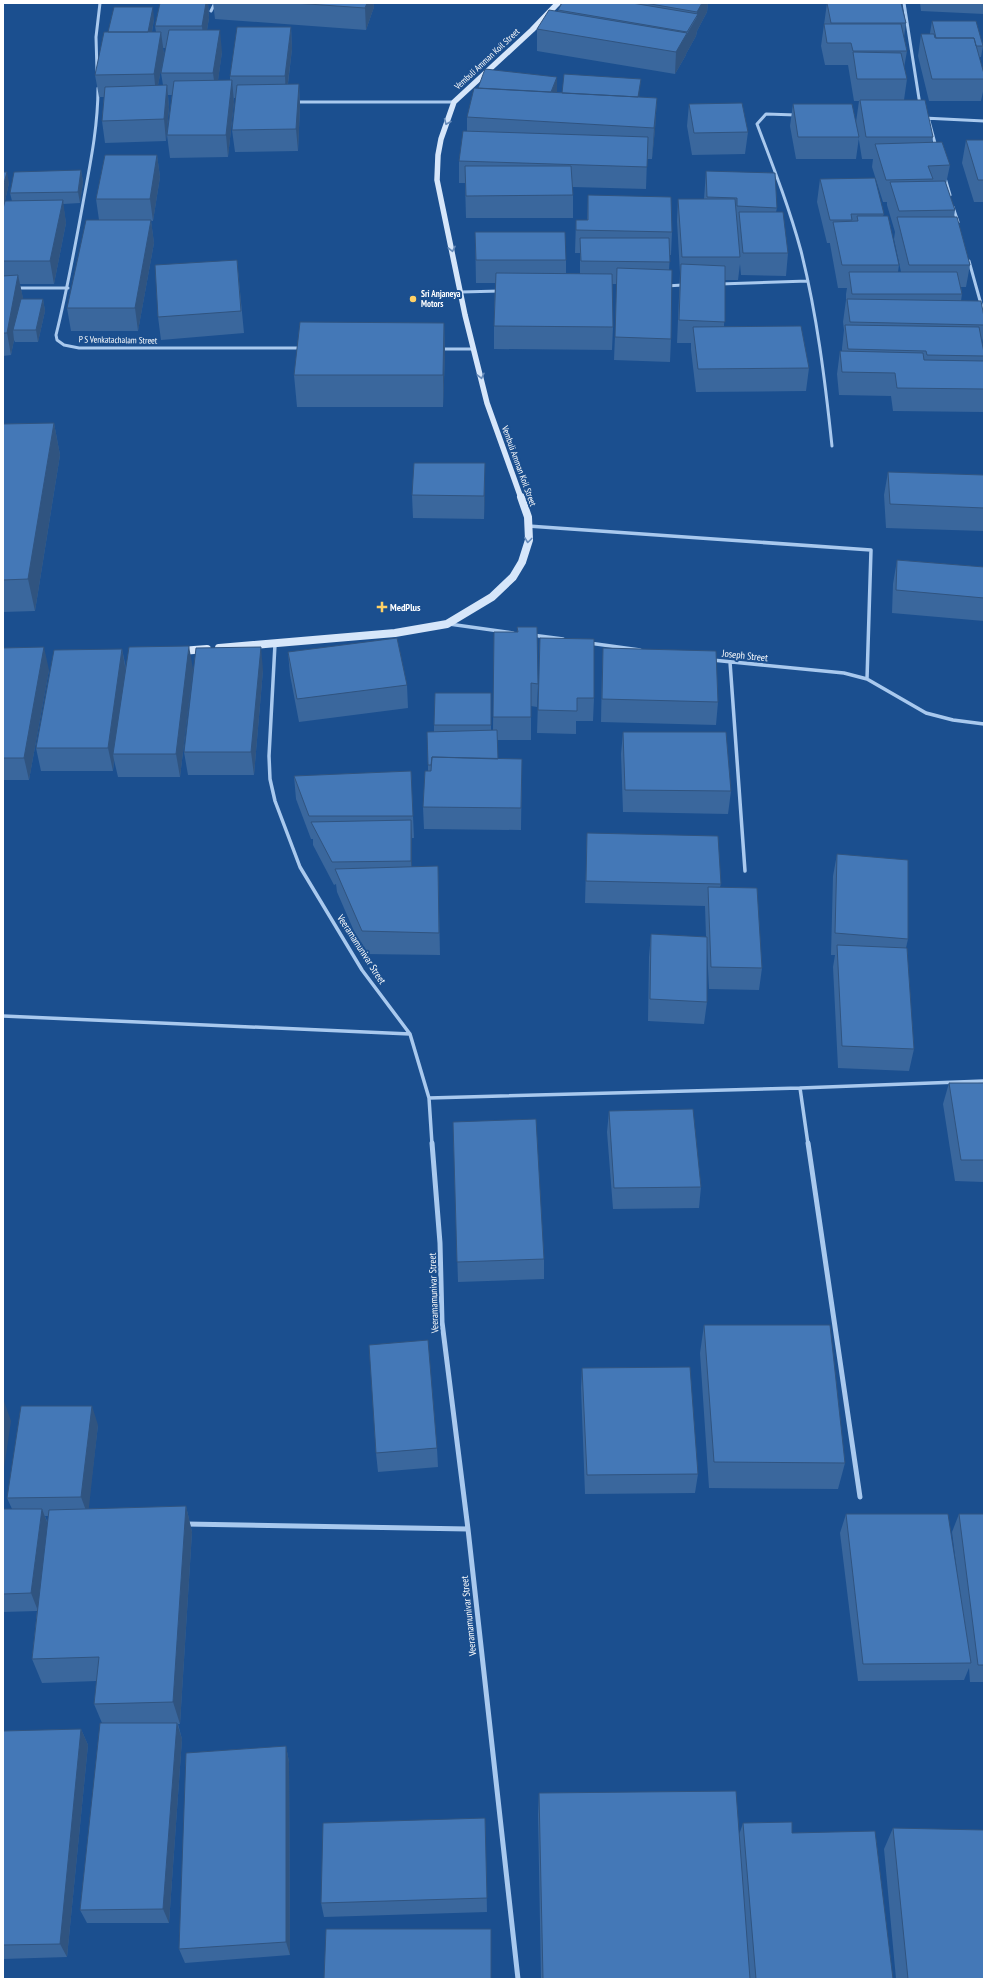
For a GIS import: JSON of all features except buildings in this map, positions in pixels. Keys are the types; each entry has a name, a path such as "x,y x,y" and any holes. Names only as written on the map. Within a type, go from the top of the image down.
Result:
{"street":[{"path":"97,73 96,37 100,3"},
{"path":"211,11 215,3"},
{"name":"Vembuli Amman Koil Street","path":"174,651 275,644 395,633 447,624 492,597 513,578 522,562 529,540 528,517 487,403 437,180 441,139 454,102 532,30 558,3"},
{"path":"904,3 920,106 928,118 937,148"},
{"name":"P S Venkatachalam Street","path":"98,80 98,102 92,148 68,288 56,335 57,340 64,345 79,348 309,348"},
{"path":"288,102 454,102"},
{"path":"797,115 766,114 757,124 793,224 808,281 825,380 832,446"},
{"path":"920,118 984,120"},
{"path":"943,171 958,224"},
{"path":"967,254 984,315"},
{"path":"713,284 808,281"},
{"path":"658,286 690,285"},
{"path":"10,288 68,288"},
{"path":"461,292 508,290"},
{"path":"435,349 475,349"},
{"path":"528,526 871,550 867,679"},
{"path":"447,624 518,633"},
{"path":"526,634 565,640"},
{"path":"581,642 644,650"},
{"name":"Veeramamunivar Street","path":"275,644 269,756 270,779 275,801 300,867 362,970 410,1034 429,1098 440,1244 442,1322 468,1529 518,1979"},
{"name":"Joseph Street","path":"707,659 844,673 867,679 926,713 953,720 984,724"},
{"path":"730,662 745,871"},
{"path":"3,1016 410,1034"},
{"path":"429,1098 800,1088 984,1081"},
{"path":"800,1088 860,1497"},
{"path":"183,1524 468,1529"}],"place":[{"name":"Sri Anjaneya Motors","path":"413,299"},
{"name":"MedPlus","path":"382,607"}]}
